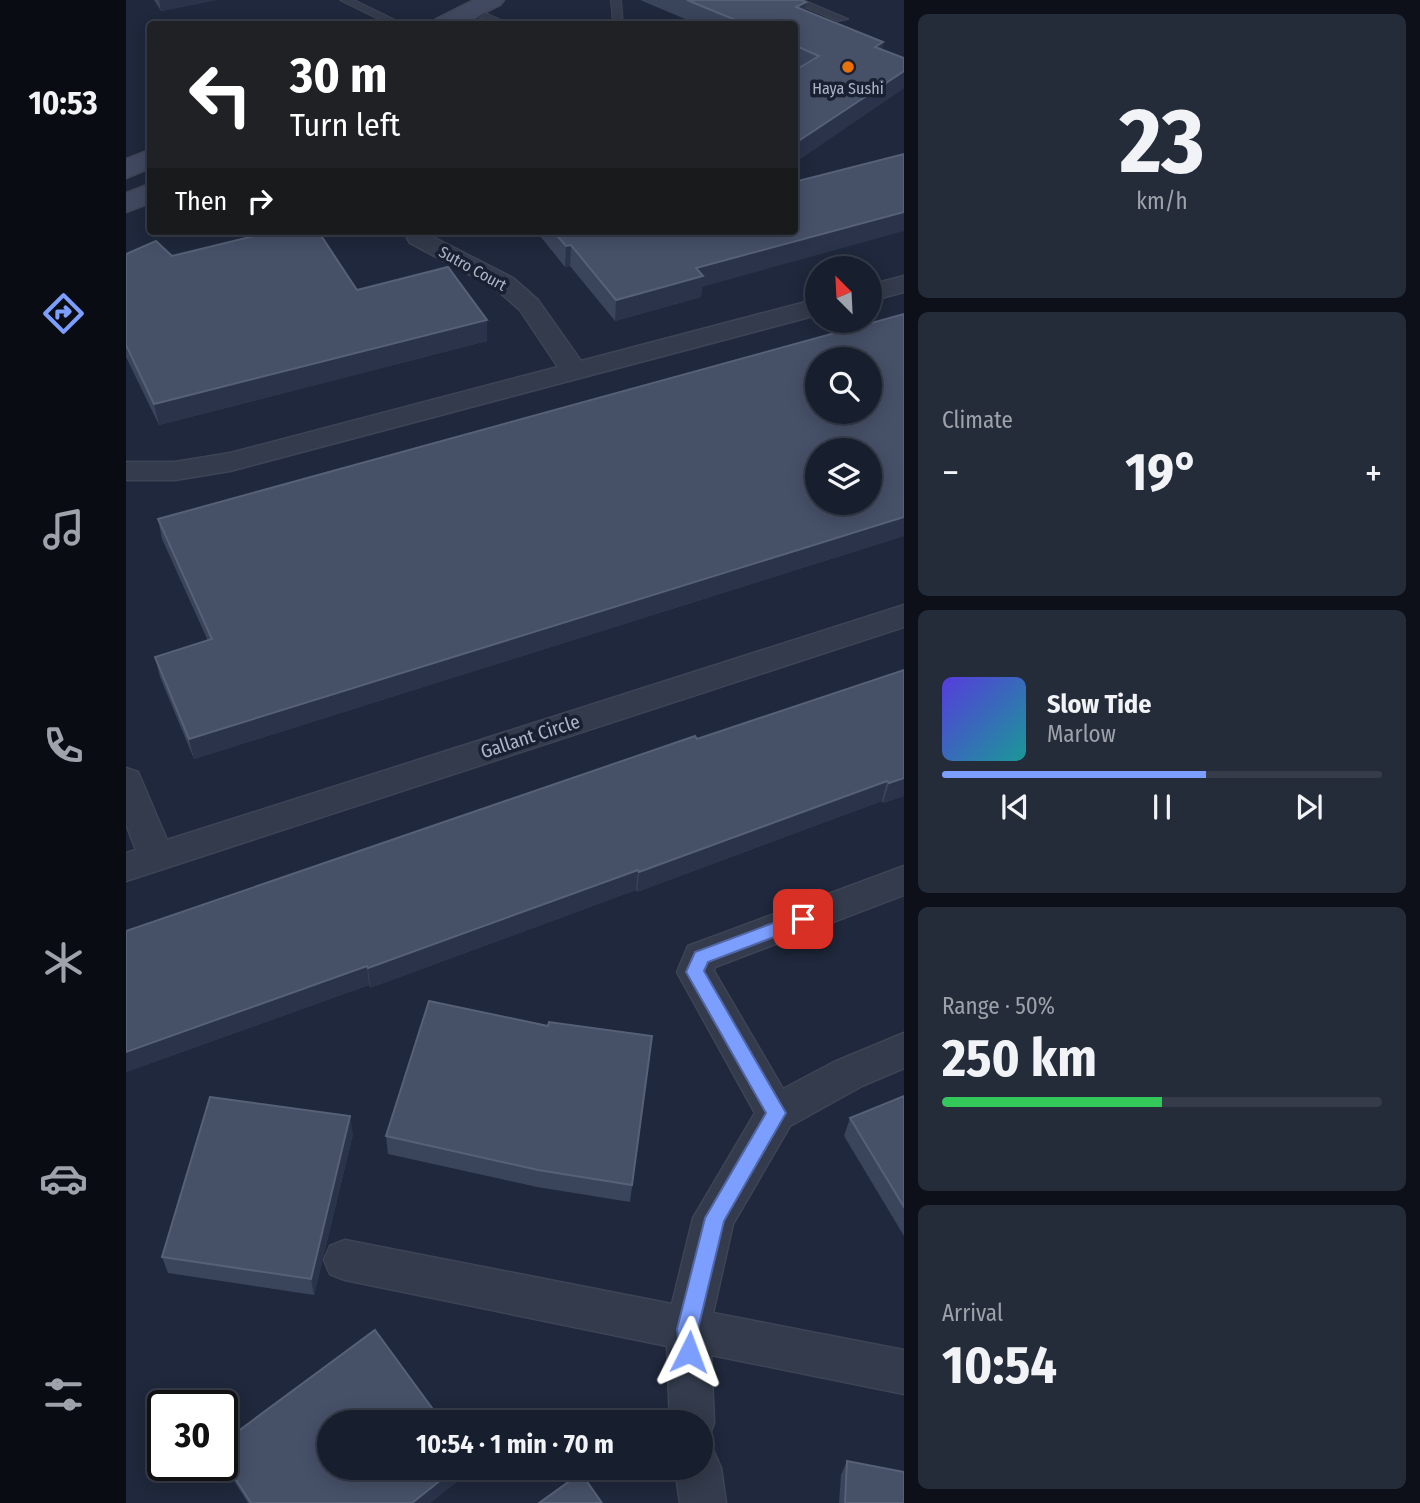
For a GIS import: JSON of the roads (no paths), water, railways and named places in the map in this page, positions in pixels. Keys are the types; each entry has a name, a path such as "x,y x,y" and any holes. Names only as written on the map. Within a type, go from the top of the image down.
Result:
{"main road":[{"path":"451,21 482,6"},
{"path":"126,170 147,160"},
{"path":"126,204 147,194"}],"street":[{"name":"Sutro Court","path":"419,238 504,284 529,305 574,370"},
{"path":"882,290 904,284"},
{"path":"126,471 174,471 230,462 805,310"},
{"name":"Gallant Circle","path":"141,862 904,616"},
{"path":"126,781 141,862"},
{"path":"776,1113 695,972 701,957 904,880"},
{"path":"691,1410 688,1329 714,1218 776,1113 848,1073 904,1050"},
{"path":"345,1260 904,1371"},
{"path":"700,1480 703,1503"}],"lane":[{"path":"345,0 390,21"},
{"path":"615,0 619,21"},
{"path":"793,0 842,19"},
{"path":"482,6 500,21"}],"place":[{"name":"Haya Sushi","path":"848,67"}]}
